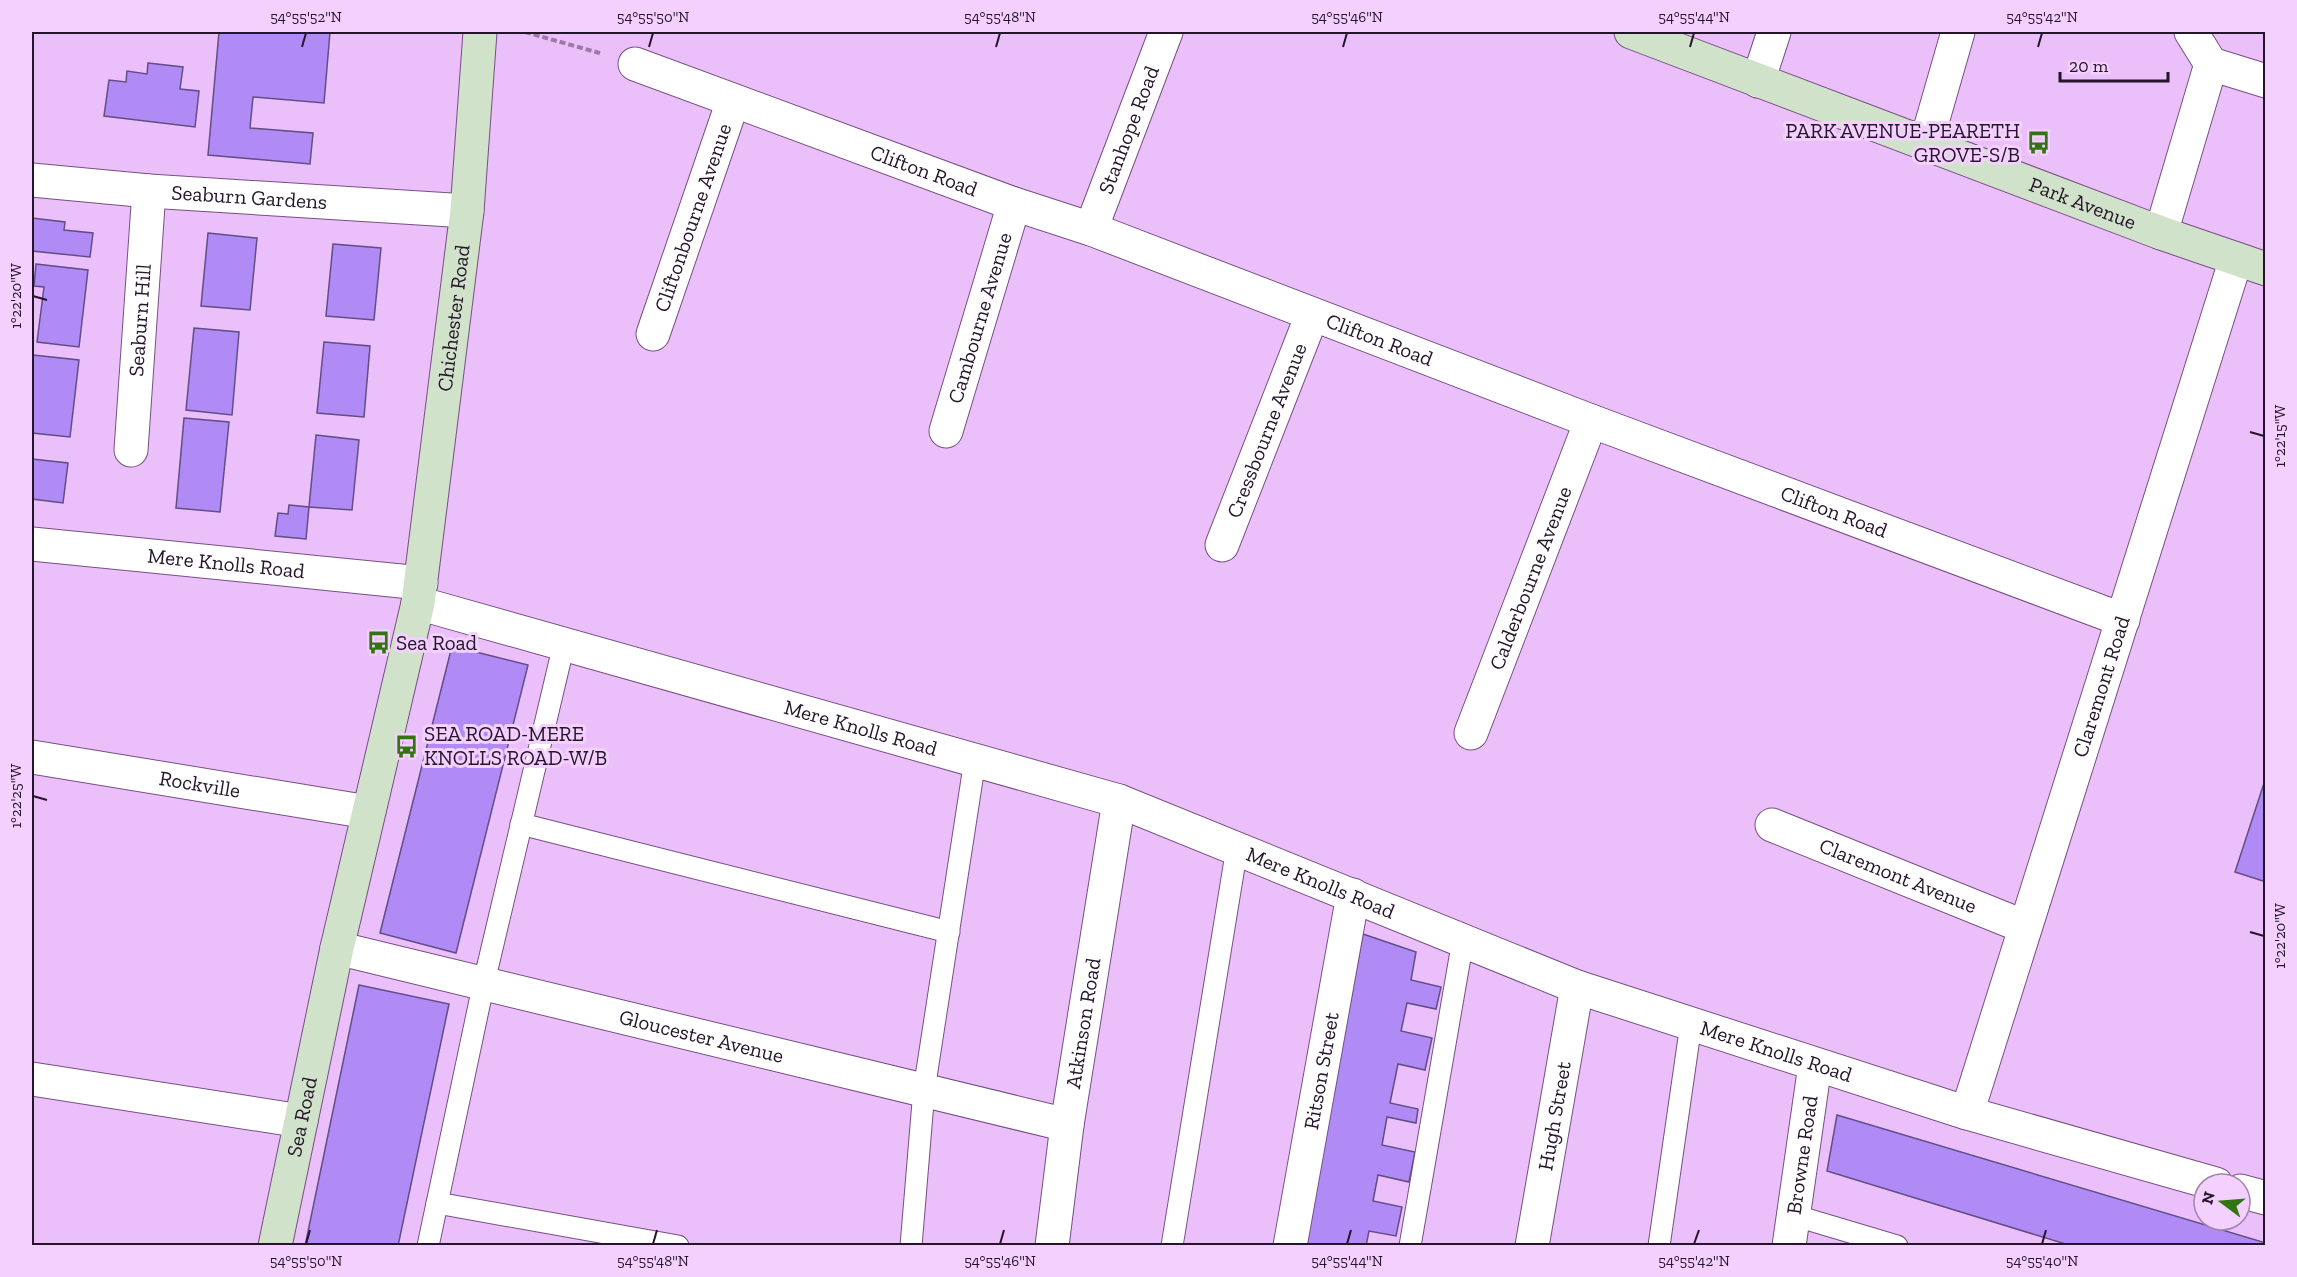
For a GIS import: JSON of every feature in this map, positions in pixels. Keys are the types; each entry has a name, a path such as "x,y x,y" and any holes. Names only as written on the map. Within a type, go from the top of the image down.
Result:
{"street":[{"name":"Chichester Road","path":"420,593 467,210 480,32"},
{"name":"Stanhope Road","path":"1091,229 1166,32"},
{"name":"Park Avenue","path":"1630,32 2161,233 2251,264"},
{"path":"1758,81 1774,32"},
{"path":"1926,143 1958,32"},
{"path":"2191,32 2211,64 2265,81"},
{"name":"Clifton Road","path":"635,64 1014,204 1091,229 1591,421 2123,620"},
{"path":"2161,233 2211,64"},
{"name":"Cliftonbourne Avenue","path":"653,334 733,100"},
{"name":"Seaburn Gardens","path":"32,180 149,191 467,210"},
{"name":"Seaburn Hill","path":"131,450 149,191"},
{"name":"Cambourne Avenue","path":"946,431 1014,204"},
{"name":"Claremont Road","path":"1966,1113 2123,620 2251,264"},
{"name":"Cressbourne Avenue","path":"1222,545 1312,315"},
{"name":"Calderbourne Avenue","path":"1471,733 1591,421"},
{"name":"Mere Knolls Road","path":"32,544 420,593 564,644 1119,801 1577,987 1966,1113 2192,1177"},
{"name":"Sea Road","path":"275,1245 337,948 420,593"},
{"name":"Rockville","path":"32,757 368,812"},
{"name":"Atkinson Road","path":"1052,1245 1067,1125 1119,801"},
{"name":"Claremont Avenue","path":"1772,825 2025,927"},
{"name":"Ritson Street","path":"1290,1245 1353,895"},
{"name":"Gloucester Avenue","path":"337,948 1067,1125"},
{"name":"Hugh Street","path":"1532,1245 1577,987"},
{"name":"Browne Road","path":"1791,1230 1815,1065"},
{"path":"32,1079 301,1121"}],"lane":[{"path":"428,1245 484,982 564,644"},
{"path":"911,1245 924,1090 975,760"},
{"path":"521,824 949,932"},
{"path":"1172,1245 1237,848"},
{"path":"1410,1245 1463,940"},
{"path":"1659,1245 1691,1024"},
{"path":"437,1203 678,1245"},
{"path":"1791,1230 1897,1245"}],"path":[{"path":"525,32 579,47"}],"building":[{"path":"219,32 330,32 324,103 253,97 250,128 313,133 310,164 208,155"},
{"path":"148,63 183,67 180,89 199,91 195,127 104,116 109,80 126,82 127,71 147,74"},
{"path":"32,218 65,222 64,230 93,233 90,257 32,251"},
{"path":"208,233 257,238 250,310 201,306"},
{"path":"333,244 381,248 374,320 326,316"},
{"path":"36,264 88,270 79,347 37,342 44,287 34,286"},
{"path":"194,328 239,332 232,415 186,410"},
{"path":"324,342 370,346 364,417 317,413"},
{"path":"33,355 79,360 70,437 32,433"},
{"path":"184,418 229,422 220,512 176,508"},
{"path":"316,435 359,440 352,510 309,507"},
{"path":"32,459 68,463 63,503 32,499"},
{"path":"289,505 309,507 306,539 275,536 278,513 288,514"},
{"path":"452,646 528,665 456,953 380,933"},
{"path":"2266,777 2266,882 2235,872"},
{"path":"1363,934 1416,952 1411,980 1441,987 1436,1009 1407,1003 1401,1031 1432,1038 1425,1070 1398,1064 1390,1103 1418,1109 1416,1123 1387,1117 1382,1145 1415,1152 1409,1182 1378,1175 1373,1201 1402,1207 1396,1236 1369,1231 1366,1246 1305,1246"},
{"path":"359,985 449,1004 398,1246 305,1246"},
{"path":"1837,1115 2192,1221 2192,1232 2229,1232 2266,1243 2266,1246 2072,1246 1827,1171"}],"place":[{"name":"PARK AVENUE-PEARETH GROVE-S/B","path":"2038,143"},
{"name":"Sea Road","path":"378,643"},
{"name":"SEA ROAD-MERE KNOLLS ROAD-W/B","path":"406,746"}]}
